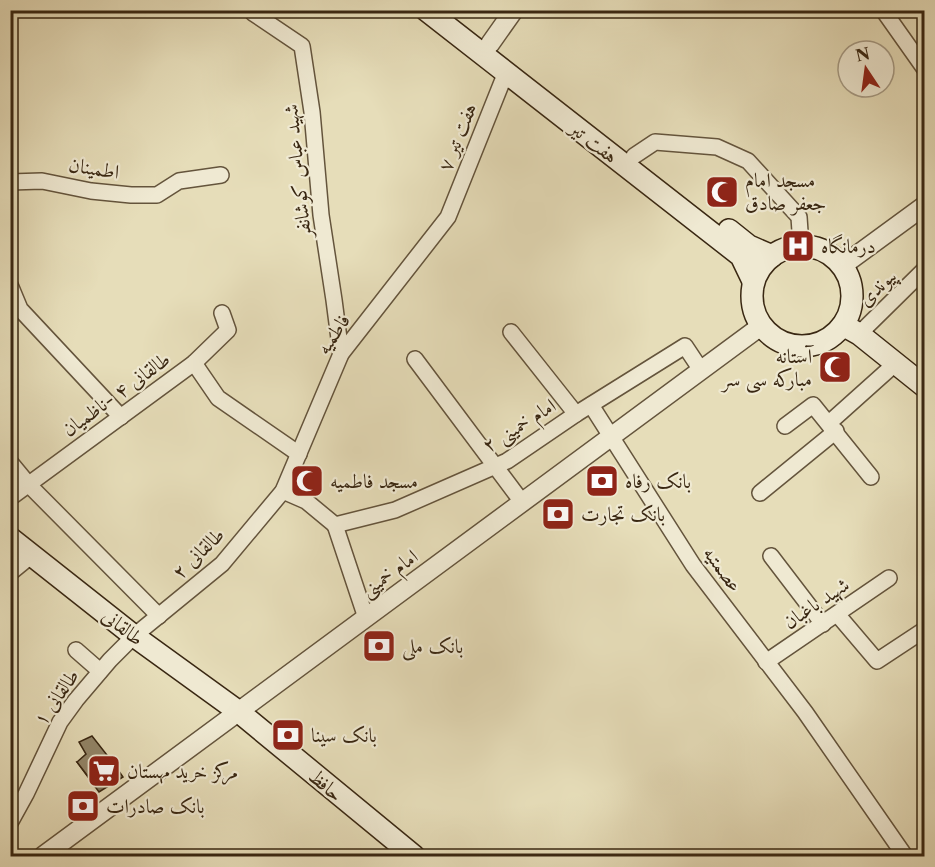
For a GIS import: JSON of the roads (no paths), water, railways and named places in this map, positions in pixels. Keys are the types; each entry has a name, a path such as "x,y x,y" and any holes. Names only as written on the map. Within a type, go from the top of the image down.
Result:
{"main road":[{"name":"هفت تیر","path":"426,10 487,49 634,156 749,246 772,256"},
{"name":"هفت تیر","path":"448,10 487,49 506,72 741,256 753,281"},
{"path":"851,330 817,344 802,346 786,344 772,337 761,326 752,304 753,281 761,267 772,256 786,248 801,246 817,248 831,255 842,266 849,280 852,296 849,311 851,330 924,386"},
{"name":"طالقانی","path":"10,538 134,636 239,712"},
{"name":"حافظ","path":"239,712 414,856"}],"street":[{"name":"شهید عباس کوشانفر","path":"251,10 253,14 302,46 312,112 321,215 341,354"},
{"path":"487,49 514,10"},
{"path":"883,10 924,68"},
{"name":"هفت تیر ۷","path":"448,217 506,72"},
{"path":"634,156 656,142 717,147 748,161 799,217 801,246"},
{"name":"اطمینان","path":"10,182 42,181 91,191 157,195 179,181 221,175"},
{"path":"842,266 924,207"},
{"name":"فاطمیه","path":"283,491 341,354 448,217"},
{"name":"پیوندی","path":"851,330 924,270"},
{"path":"10,285 20,309 121,417"},
{"name":"طالقانی ۴ -ناظمیان","path":"10,498 194,363 228,330 222,313"},
{"name":"امام خمینی","path":"44,856 761,326"},
{"path":"511,332 576,414"},
{"name":"امام خمینی ۲","path":"335,525 395,510 507,460 685,346 701,370"},
{"path":"416,359 522,502"},
{"path":"194,363 218,398 299,454"},
{"path":"760,493 832,427 896,363"},
{"name":"عصمتیه","path":"591,405 693,565 805,712 905,856"},
{"path":"785,426 813,405 871,477"},
{"path":"10,462 29,485 159,616"},
{"path":"283,491 306,501 335,525 366,618"},
{"name":"طالقانی ۲","path":"134,636 222,564 283,491"},
{"path":"10,573 32,555"},
{"path":"771,556 823,624"},
{"name":"شهید باغبان","path":"766,662 889,578"},
{"path":"837,614 877,661 924,630"},
{"name":"طالقانی ۱","path":"10,823 60,722 100,671 134,636"},
{"path":"76,650 100,671"}],"place":[{"name":"مسجد امام جعفر صادق","path":"722,192"},
{"name":"درمانگاه","path":"798,246"},
{"name":"آستانه مبارکه سی سر","path":"835,367"},
{"name":"مسجد فاطمیه","path":"307,481"},
{"name":"بانک رفاه","path":"602,481"},
{"name":"بانک تجارت","path":"558,514"},
{"name":"بانک ملی","path":"379,646"},
{"name":"بانک سینا","path":"288,735"},
{"name":"مرکز خرید مهستان","path":"104,771"},
{"name":"بانک صادرات","path":"83,806"}]}
